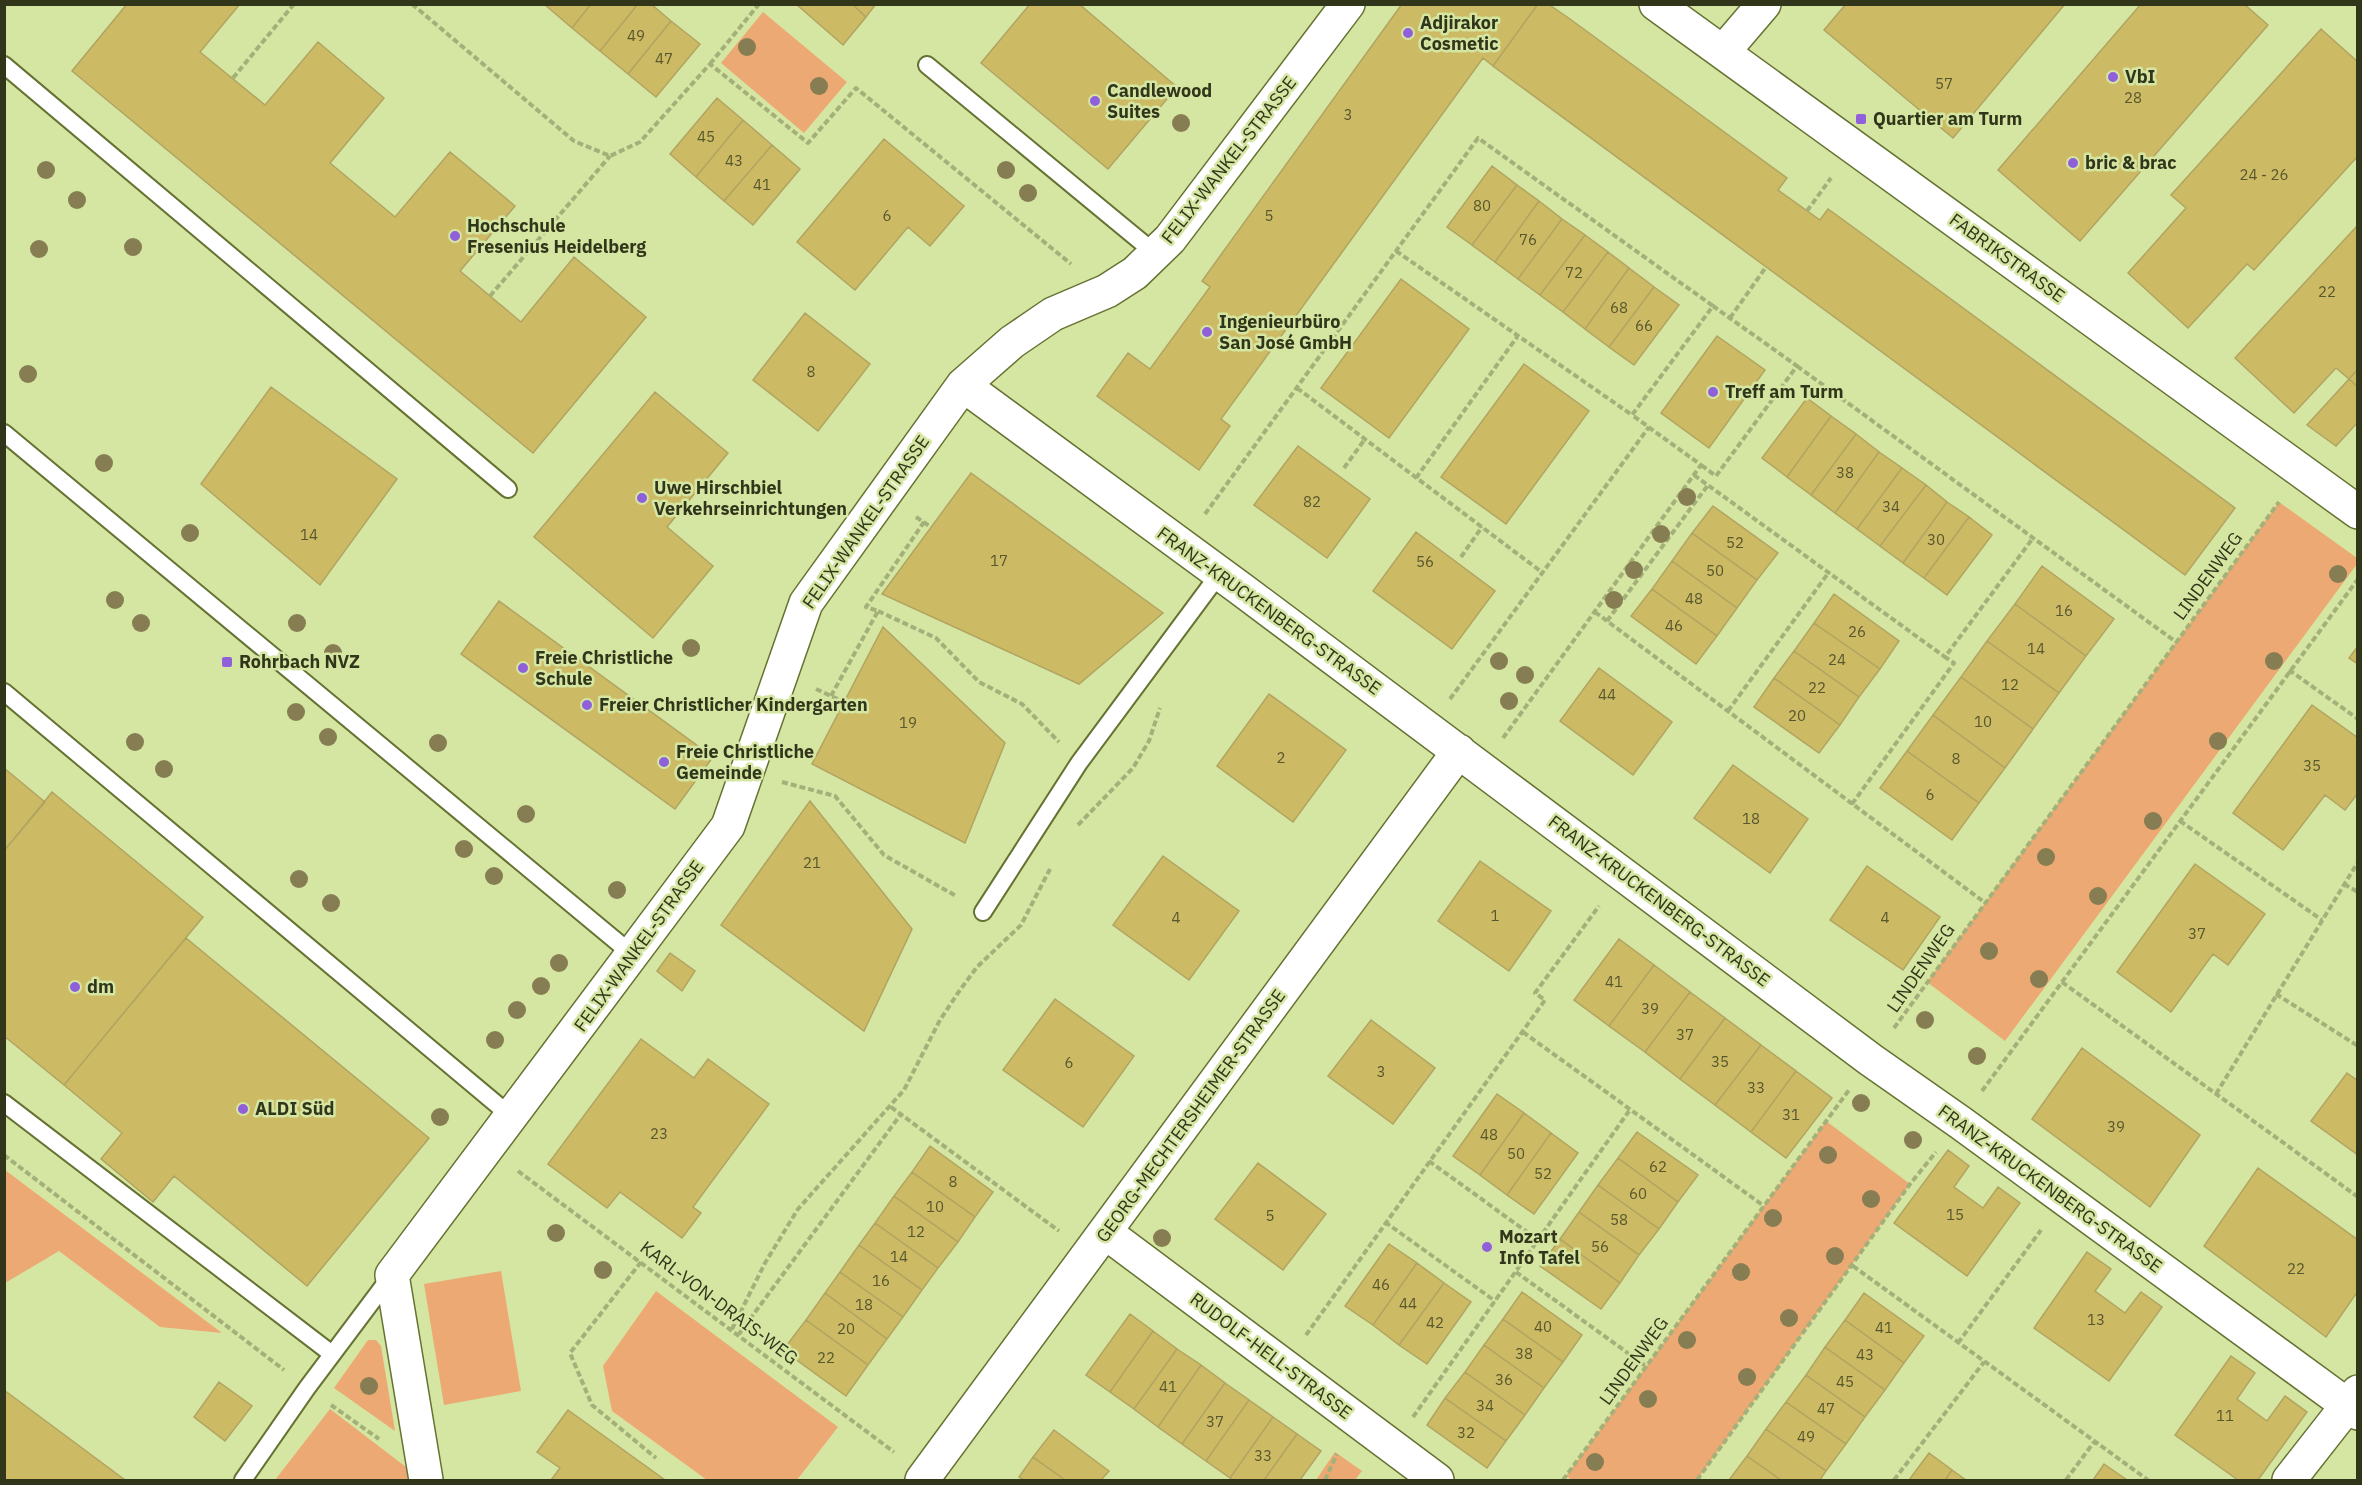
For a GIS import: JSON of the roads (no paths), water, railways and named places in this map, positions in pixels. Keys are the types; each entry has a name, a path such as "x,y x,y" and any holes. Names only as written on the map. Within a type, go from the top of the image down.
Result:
{"street":[{"name":"FELIX-WANKEL-STRASSE","path":"392,1275 489,1149 728,826 806,603 963,386 1012,342 1053,314 1107,291 1134,273 1156,254 1170,239 1348,4"},
{"name":"FABRIKSTRASSE","path":"1656,4 2358,512"},
{"path":"1723,52 1764,4"},
{"name":"FRANZ-KRUCKENBERG-STRASSE","path":"963,386 1220,573 1871,1060 2063,1199 2354,1404"},
{"name":"GEORG-MECHTERSHEIMER-STRASSE","path":"924,1478 1097,1243 1470,759"},
{"name":"RUDOLF-HELL-STRASSE","path":"1097,1243 1285,1365 1437,1480"},
{"path":"392,1275 425,1476"},
{"path":"2289,1480 2354,1404"}],"lane":[{"path":"4,65 508,489"},
{"path":"927,65 1156,254"},
{"path":"4,433 633,955"},
{"path":"982,912 1079,763 1220,573"},
{"path":"4,692 512,1117"},
{"path":"4,1103 332,1354"},
{"path":"243,1480 307,1388 392,1275"}],"place":[{"name":"Adjirakor Cosmetic","path":"1408,33"},
{"name":"VbI","path":"2113,77"},
{"name":"Candlewood Suites","path":"1095,101"},
{"name":"Quartier am Turm","path":"1861,119"},
{"name":"bric & brac","path":"2073,163"},
{"name":"Hochschule Fresenius Heidelberg","path":"455,236"},
{"name":"Ingenieurbüro San José GmbH","path":"1207,332"},
{"name":"Treff am Turm","path":"1713,392"},
{"name":"Uwe Hirschbiel Verkehrseinrichtungen","path":"642,498"},
{"name":"Rohrbach NVZ","path":"227,662"},
{"name":"Freie Christliche Schule","path":"523,668"},
{"name":"Freier Christlicher Kindergarten","path":"587,705"},
{"name":"Freie Christliche Gemeinde","path":"664,762"},
{"name":"dm","path":"75,987"},
{"name":"ALDI Süd","path":"243,1109"},
{"name":"Mozart Info Tafel","path":"1487,1247"}]}
